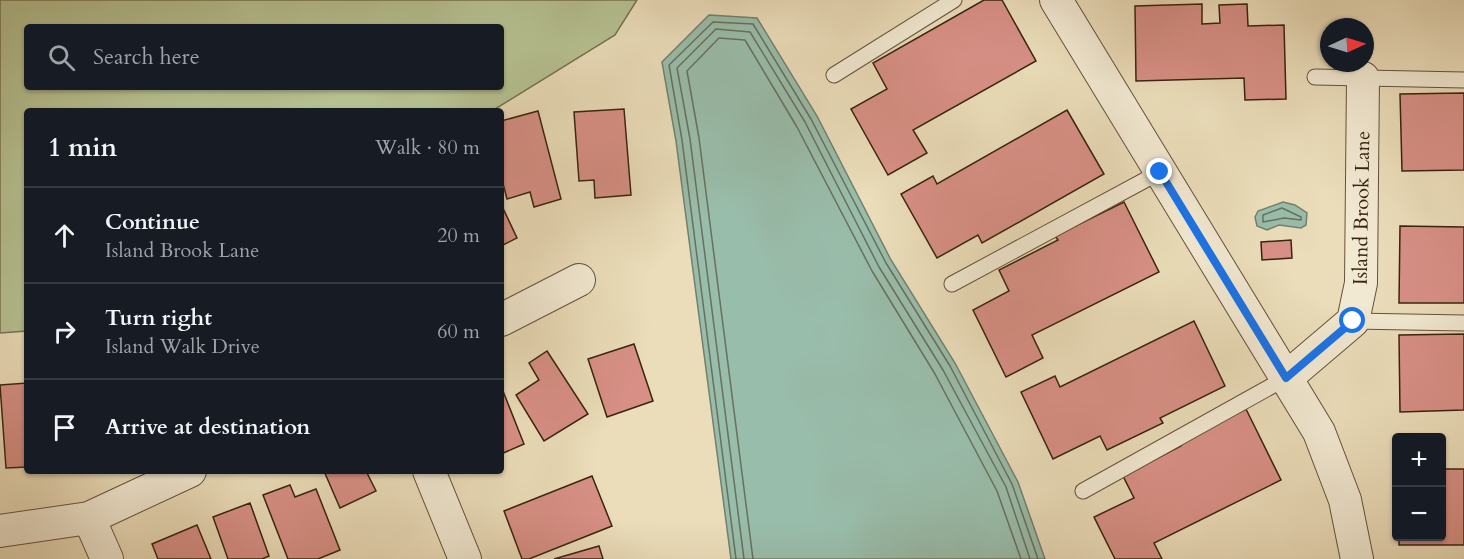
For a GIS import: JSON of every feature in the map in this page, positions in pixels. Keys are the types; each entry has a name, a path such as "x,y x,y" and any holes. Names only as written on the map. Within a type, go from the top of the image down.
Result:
{"street":[{"path":"1056,0 1323,442 1345,500 1357,559"},
{"name":"Island Brook Lane","path":"1353,321 1361,283 1363,78"},
{"path":"504,318 579,280"},
{"path":"1286,378 1353,321"},
{"path":"0,531 89,519 184,474"},
{"path":"430,474 465,559"},
{"path":"89,519 107,559"}],"lane":[{"path":"834,75 954,0"},
{"path":"1315,77 1464,80"},
{"path":"952,284 1160,172"},
{"path":"1353,321 1464,323"},
{"path":"1083,491 1286,378"}],"shaded area":[{"path":"0,0 637,0 615,35 497,108 24,108 24,331 0,333"}],"water":[{"path":"709,15 757,18 817,116 891,260 955,363 1018,482 1045,559 731,559 676,141 662,62"},
{"path":"1283,202 1295,205 1307,213 1306,225 1301,228 1279,225 1267,230 1257,226 1255,217 1258,211"}],"building":[{"path":"984,0 1002,0 1036,61 913,130 927,153 888,175 851,109 887,89 873,63"},
{"path":"1202,4 1202,24 1220,23 1219,5 1247,4 1248,26 1284,25 1286,99 1245,100 1244,78 1136,81 1135,6"},
{"path":"1464,93 1464,170 1402,171 1400,94"},
{"path":"624,109 631,195 595,198 594,180 579,181 574,112"},
{"path":"1067,110 1104,174 982,243 978,235 937,258 901,194 933,176 937,184"},
{"path":"538,111 561,199 534,207 530,192 507,199 504,188 504,120"},
{"path":"1124,202 1159,272 1032,335 1043,358 1006,377 973,310 1009,291 999,270 1058,240 1055,236"},
{"path":"504,210 517,238 504,244"},
{"path":"1400,226 1464,227 1464,303 1399,303"},
{"path":"1291,240 1292,258 1262,260 1261,242"},
{"path":"1194,321 1225,386 1160,418 1163,423 1107,450 1100,436 1053,459 1021,392 1055,376 1060,387"},
{"path":"1464,334 1464,410 1400,412 1399,335"},
{"path":"634,344 653,401 607,417 588,359"},
{"path":"547,351 588,414 544,441 516,395 539,380 529,363"},
{"path":"24,383 24,467 6,468 0,385"},
{"path":"504,394 524,444 504,453"},
{"path":"1246,409 1281,480 1154,543 1162,559 1115,559 1094,517 1134,498 1123,476 1181,446 1179,442"},
{"path":"1446,469 1464,469 1464,545 1399,545 1399,541 1446,541"},
{"path":"325,474 368,474 376,491 340,508"},
{"path":"592,476 612,526 529,559 522,559 504,511"},
{"path":"290,485 295,497 316,489 340,550 318,559 288,559 263,495"},
{"path":"250,503 269,556 262,559 228,559 213,517"},
{"path":"197,525 211,559 158,559 152,544"},
{"path":"599,546 603,559 554,559"}],"route":[{"path":"1160,172 1286,378 1353,321"}]}
